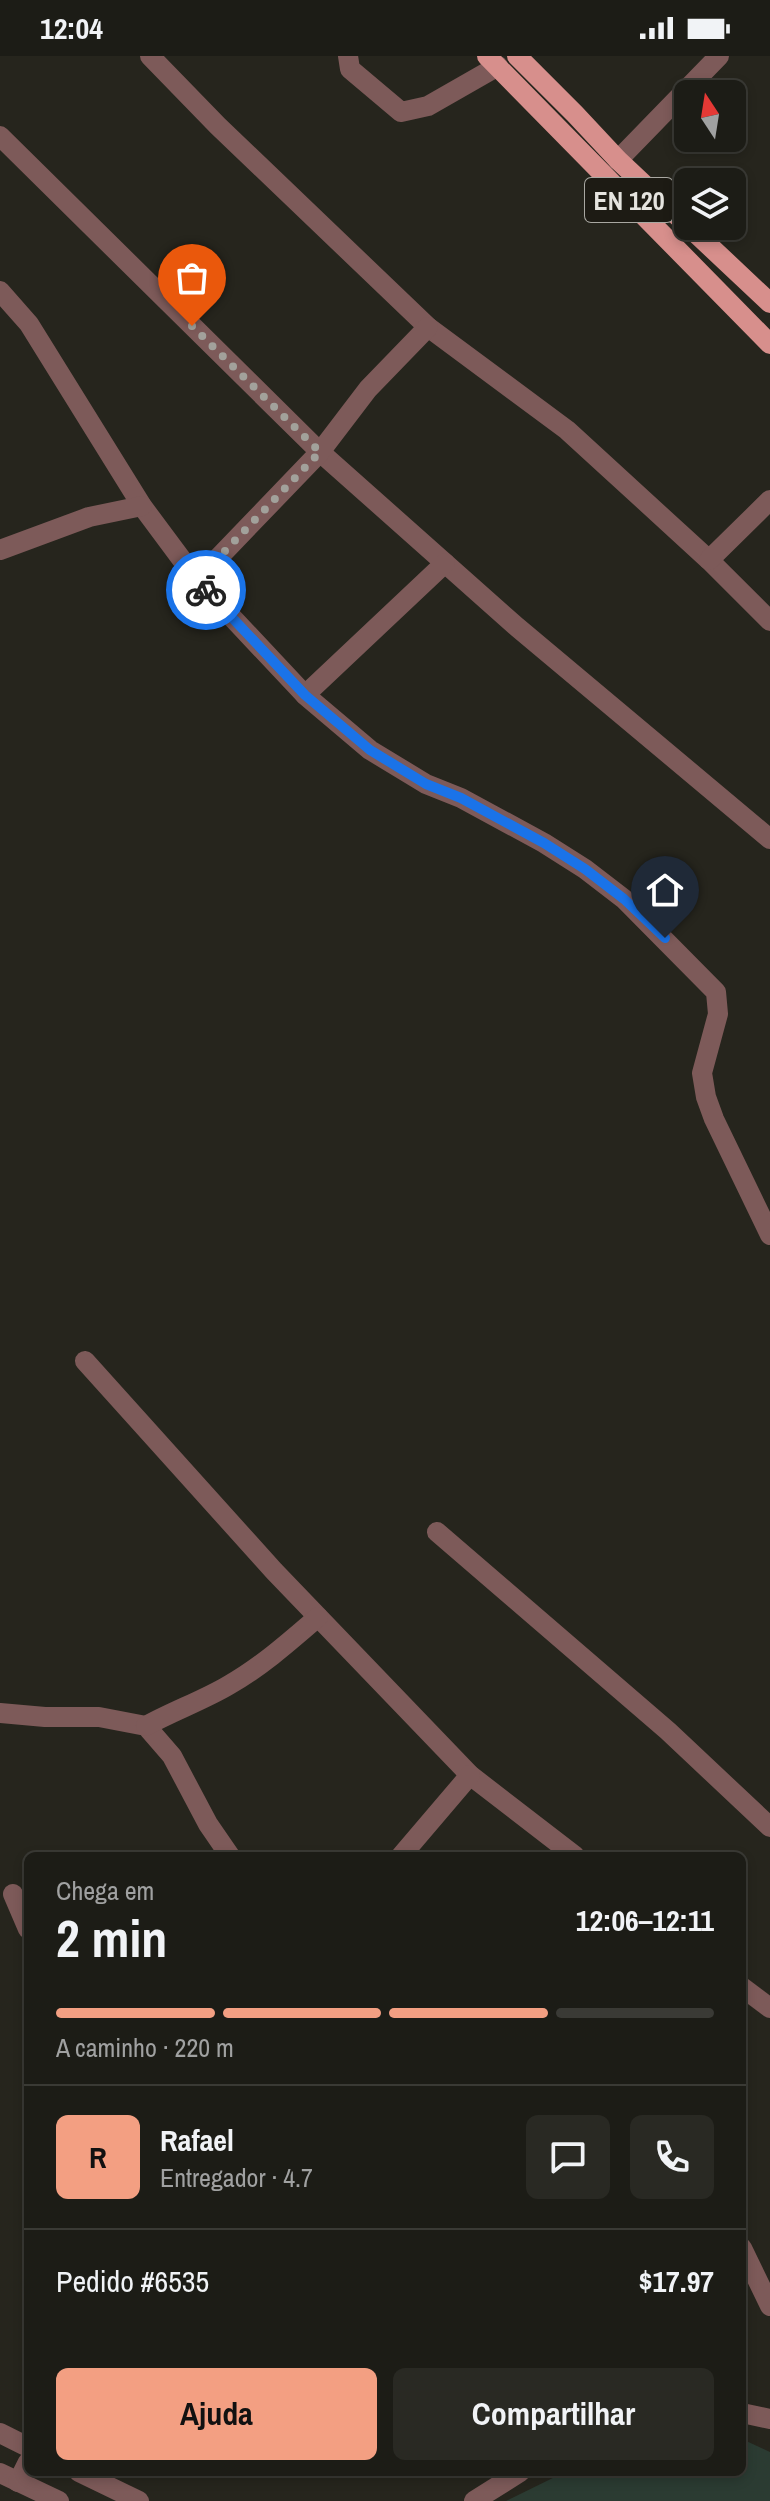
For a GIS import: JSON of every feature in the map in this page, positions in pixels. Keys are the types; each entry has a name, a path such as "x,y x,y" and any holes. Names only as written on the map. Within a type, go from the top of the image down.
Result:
{"main road":[{"name":"EN 120","path":"517,56 618,160 770,303"},
{"name":"EN 120","path":"492,61 770,344"}],"street":[{"path":"150,56 218,126 428,327 567,430 709,560 770,621"},
{"path":"348,56 350,69 401,112 428,106 450,96 492,61"},
{"path":"618,160 719,56"},
{"path":"0,136 320,452 582,683 770,839"},
{"path":"0,291 29,324 142,506 197,580 305,695 370,750 426,784 461,798 544,843 585,869 624,899 716,992 718,1014 702,1073 706,1097 770,1235"},
{"path":"197,580 320,452 368,389 428,327"},
{"path":"709,560 770,500"},
{"path":"0,550 89,517 142,506"},
{"path":"305,695 445,563"},
{"path":"85,1361 318,1617 470,1775 570,1852"},
{"path":"437,1532 668,1731 770,1827"},
{"path":"146,1726 227,1687 318,1617"},
{"path":"0,1713 99,1717 146,1726 172,1756 208,1824 227,1852"},
{"path":"404,1852 470,1775"},
{"path":"14,1894 24,1919"},
{"path":"746,1990 770,2008"},
{"path":"746,2256 770,2306"},
{"path":"746,2414 770,2419"},
{"path":"0,2433 24,2445"},
{"path":"87,2476 139,2501"},
{"path":"474,2501 514,2476"},
{"path":"9,2477 59,2501"}],"green space":[{"path":"746,2441 770,2452 770,2501 506,2501 557,2476 746,2476"}],"way so far":[{"path":"192,326 320,452 197,580 206,590"}],"route":[{"path":"206,590 305,695 370,750 426,784 461,798 544,843 585,869 624,899 665,938"}]}
